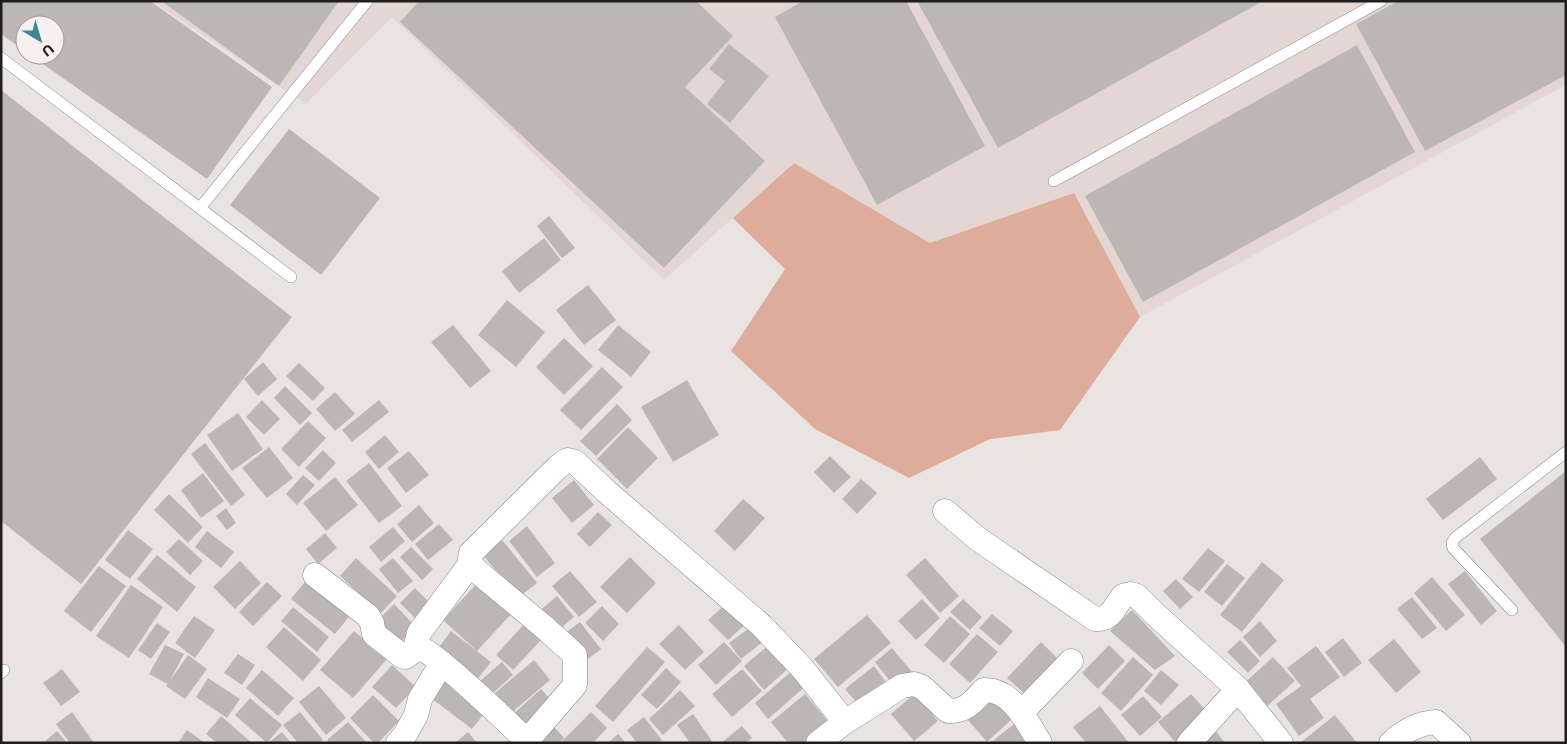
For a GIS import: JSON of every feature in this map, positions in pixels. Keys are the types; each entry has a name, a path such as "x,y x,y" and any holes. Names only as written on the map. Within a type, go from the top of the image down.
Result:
{"street":[{"path":"315,575 368,616 372,623 374,634 405,657 415,650 426,650 527,742 575,685 575,655 478,572 471,563 470,557 471,553 558,467 567,460 572,461 762,626 802,668 846,722"},
{"path":"945,511 978,539 1095,619 1103,620 1112,614 1122,596 1131,594 1137,596 1238,689 1281,743"},
{"path":"415,650 419,633 471,563"},
{"path":"1020,713 1071,661"},
{"path":"398,743 405,735 416,715 420,699 442,663"},
{"path":"818,743 846,722 902,686 914,684 922,687 948,711 958,711 967,707 984,690 994,690 1012,702 1040,743"},
{"path":"1190,743 1238,689"},
{"path":"1390,743 1400,734 1415,727 1426,722 1436,722 1459,743"}],"lane":[{"path":"200,208 367,1"},
{"path":"1054,181 1381,1"},
{"path":"1,58 292,277"},
{"path":"1512,610 1453,548 1452,543 1455,538 1566,452"}],"shaded area":[{"path":"152,1 1566,1 1566,85 1140,317 1074,194 930,243 794,163 664,280 392,17 306,104"},
{"path":"794,163 930,243 1074,193 1140,317 1060,430 990,439 909,478 815,429 731,351 785,269 733,218"}],"building":[{"path":"1,1 150,1 272,87 207,179 44,65 65,65 65,15 15,15 15,44 1,34"},
{"path":"165,1 339,1 279,86 164,3"},
{"path":"419,1 696,1 733,36 685,87 765,161 664,268 400,22"},
{"path":"803,1 906,1 985,146 877,205 775,17"},
{"path":"917,1 1263,1 998,148"},
{"path":"1398,1 1566,1 1566,75 1425,151 1356,24"},
{"path":"729,44 769,76 730,123 707,104 725,81 709,69"},
{"path":"1357,45 1415,152 1143,302 1085,196"},
{"path":"1,90 292,317 81,584 1,521"},
{"path":"289,129 380,198 321,275 230,205"},
{"path":"549,216 575,248 562,258 537,226"},
{"path":"544,238 561,260 519,293 502,271"},
{"path":"588,285 616,320 584,345 556,310"},
{"path":"507,300 545,332 516,367 478,335"},
{"path":"453,325 491,371 470,388 431,342"},
{"path":"618,325 651,352 631,377 598,350"},
{"path":"564,338 593,366 564,395 536,367"},
{"path":"263,362 277,379 258,396 244,379"},
{"path":"299,363 325,388 313,401 286,376"},
{"path":"602,367 623,387 581,430 560,410"},
{"path":"687,380 719,435 673,462 641,407"},
{"path":"285,386 312,413 300,425 274,398"},
{"path":"335,392 355,414 335,431 316,409"},
{"path":"262,400 280,419 264,435 246,417"},
{"path":"379,400 389,412 352,442 342,430"},
{"path":"617,404 632,420 596,456 580,441"},
{"path":"238,413 263,449 232,471 207,435"},
{"path":"308,421 326,438 299,467 281,449"},
{"path":"628,427 658,458 627,489 597,459"},
{"path":"385,435 399,452 379,469 365,452"},
{"path":"205,443 245,495 231,506 191,454"},
{"path":"269,447 293,478 267,498 242,468"},
{"path":"323,450 336,463 319,481 305,468"},
{"path":"409,451 429,475 406,493 387,468"},
{"path":"830,456 851,477 834,493 814,472"},
{"path":"1480,457 1497,479 1443,520 1426,499"},
{"path":"369,463 402,506 379,523 346,481"},
{"path":"1566,471 1566,647 1480,539"},
{"path":"203,473 224,501 201,518 181,490"},
{"path":"303,475 315,485 297,505 286,494"},
{"path":"335,477 358,505 326,531 303,503"},
{"path":"861,479 877,493 857,514 842,499"},
{"path":"574,480 594,505 572,523 552,498"},
{"path":"169,494 203,527 188,543 154,510"},
{"path":"743,499 765,518 735,551 714,531"},
{"path":"419,505 434,523 412,542 397,524"},
{"path":"226,508 236,523 227,530 216,516"},
{"path":"598,512 612,525 590,547 577,534"},
{"path":"439,524 453,540 428,560 415,544"},
{"path":"527,526 555,563 537,577 509,541"},
{"path":"393,527 405,541 381,562 369,547"},
{"path":"128,530 153,549 130,579 105,560"},
{"path":"207,531 234,552 221,568 195,547"},
{"path":"325,533 337,548 318,564 306,549"},
{"path":"179,539 203,561 190,575 166,552"},
{"path":"502,540 537,583 518,598 483,555"},
{"path":"411,547 433,569 422,580 400,557"},
{"path":"1208,548 1225,561 1199,592 1182,579"},
{"path":"157,555 196,587 177,612 137,579"},
{"path":"630,557 656,583 627,613 600,587"},
{"path":"356,558 397,596 381,613 340,576"},
{"path":"393,558 413,581 398,593 379,569"},
{"path":"925,558 959,596 940,613 906,575"},
{"path":"240,561 261,583 235,609 213,587"},
{"path":"1262,562 1284,580 1242,632 1220,615"},
{"path":"1227,564 1245,578 1222,606 1204,592"},
{"path":"99,566 126,586 91,632 64,611"},
{"path":"570,571 597,602 579,617 552,586"},
{"path":"1465,571 1497,611 1481,625 1448,584"},
{"path":"1432,577 1465,615 1446,631 1414,593"},
{"path":"308,578 352,613 335,634 291,599"},
{"path":"1176,579 1193,597 1180,609 1163,591"},
{"path":"480,580 514,611 477,651 443,620"},
{"path":"267,582 282,596 253,626 239,612"},
{"path":"131,585 163,607 129,658 96,636"},
{"path":"415,588 433,606 418,621 400,603"},
{"path":"557,596 574,617 554,634 536,614"},
{"path":"1412,597 1437,628 1422,639 1397,609"},
{"path":"922,599 940,618 916,640 898,621"},
{"path":"963,599 982,617 970,630 950,612"},
{"path":"727,603 746,624 728,640 708,620"},
{"path":"394,604 416,627 400,643 377,621"},
{"path":"602,606 619,624 603,641 585,623"},
{"path":"293,607 329,637 317,652 281,621"},
{"path":"1132,610 1175,656 1155,670 1110,631"},
{"path":"992,614 1013,631 1000,646 979,628"},
{"path":"867,615 891,643 838,687 814,659"},
{"path":"194,616 215,630 195,658 175,643"},
{"path":"950,616 970,634 944,663 924,645"},
{"path":"1260,621 1277,641 1260,657 1243,637"},
{"path":"580,622 601,649 585,661 564,634"},
{"path":"157,623 170,632 151,659 138,650"},
{"path":"525,623 542,639 513,670 496,655"},
{"path":"679,625 704,652 685,670 659,644"},
{"path":"752,626 764,641 741,659 729,643"},
{"path":"284,627 321,660 303,681 266,647"},
{"path":"354,631 387,659 353,698 320,670"},
{"path":"451,631 491,662 476,681 437,650"},
{"path":"977,634 998,652 970,683 949,664"},
{"path":"1343,638 1362,663 1344,677 1325,652"},
{"path":"1394,639 1421,672 1396,693 1368,660"},
{"path":"1240,640 1260,661 1248,673 1227,652"},
{"path":"724,642 742,661 716,685 698,665"},
{"path":"1041,642 1060,661 1027,696 1007,678"},
{"path":"770,644 790,667 764,690 744,666"},
{"path":"165,645 184,654 168,684 149,674"},
{"path":"1109,645 1125,661 1098,689 1082,673"},
{"path":"1316,646 1340,677 1310,699 1324,718 1299,736 1276,704 1301,686 1287,668"},
{"path":"647,647 665,662 613,722 595,706"},
{"path":"892,648 912,672 894,686 875,662"},
{"path":"238,654 255,665 242,685 224,673"},
{"path":"188,655 207,669 185,699 166,686"},
{"path":"1133,657 1153,675 1121,711 1101,693"},
{"path":"1273,657 1295,681 1264,709 1242,685"},
{"path":"534,660 550,680 511,713 495,693"},
{"path":"502,662 513,675 492,694 480,681"},
{"path":"392,665 416,687 396,708 372,687"},
{"path":"874,666 890,687 862,709 845,689"},
{"path":"666,668 681,682 657,709 641,695"},
{"path":"62,669 80,692 61,706 43,683"},
{"path":"742,669 762,691 732,717 712,694"},
{"path":"794,669 808,684 768,719 755,703"},
{"path":"262,670 294,698 278,716 246,688"},
{"path":"1161,670 1179,685 1161,705 1144,691"},
{"path":"442,677 486,711 472,729 427,695"},
{"path":"208,678 240,699 227,718 196,697"},
{"path":"319,686 346,718 326,735 299,702"},
{"path":"541,689 556,706 526,731 512,715"},
{"path":"680,690 695,706 663,735 649,719"},
{"path":"915,693 938,721 914,741 891,714"},
{"path":"805,694 830,724 807,743 788,743 771,722"},
{"path":"1191,694 1209,714 1175,742 1158,722"},
{"path":"373,695 399,721 378,743 374,743 350,718"},
{"path":"1143,696 1162,717 1140,736 1121,715"},
{"path":"995,697 1013,718 987,742 968,720"},
{"path":"250,698 282,725 267,743 235,715"},
{"path":"1100,706 1129,743 1086,743 1073,727"},
{"path":"72,712 94,743 70,743 56,724"},
{"path":"300,712 323,740 320,743 298,743 283,725"},
{"path":"591,712 607,728 593,743 560,743"},
{"path":"693,714 712,741 709,743 690,743 677,725"},
{"path":"1335,715 1357,743 1300,743"},
{"path":"221,716 252,743 217,743 206,734"},
{"path":"644,717 662,740 659,743 637,743 627,730"},
{"path":"1018,721 1028,743 990,743"},
{"path":"348,722 367,743 329,743 327,740"},
{"path":"550,722 564,738 559,743 544,743 537,734"},
{"path":"742,726 752,738 745,743 721,743"},
{"path":"187,730 205,743 178,743"},
{"path":"57,731 67,743 43,743"},
{"path":"1216,731 1225,743 1201,743"},
{"path":"282,732 291,743 268,743"},
{"path":"468,732 477,743 455,743"},
{"path":"618,734 626,743 608,743"}]}
